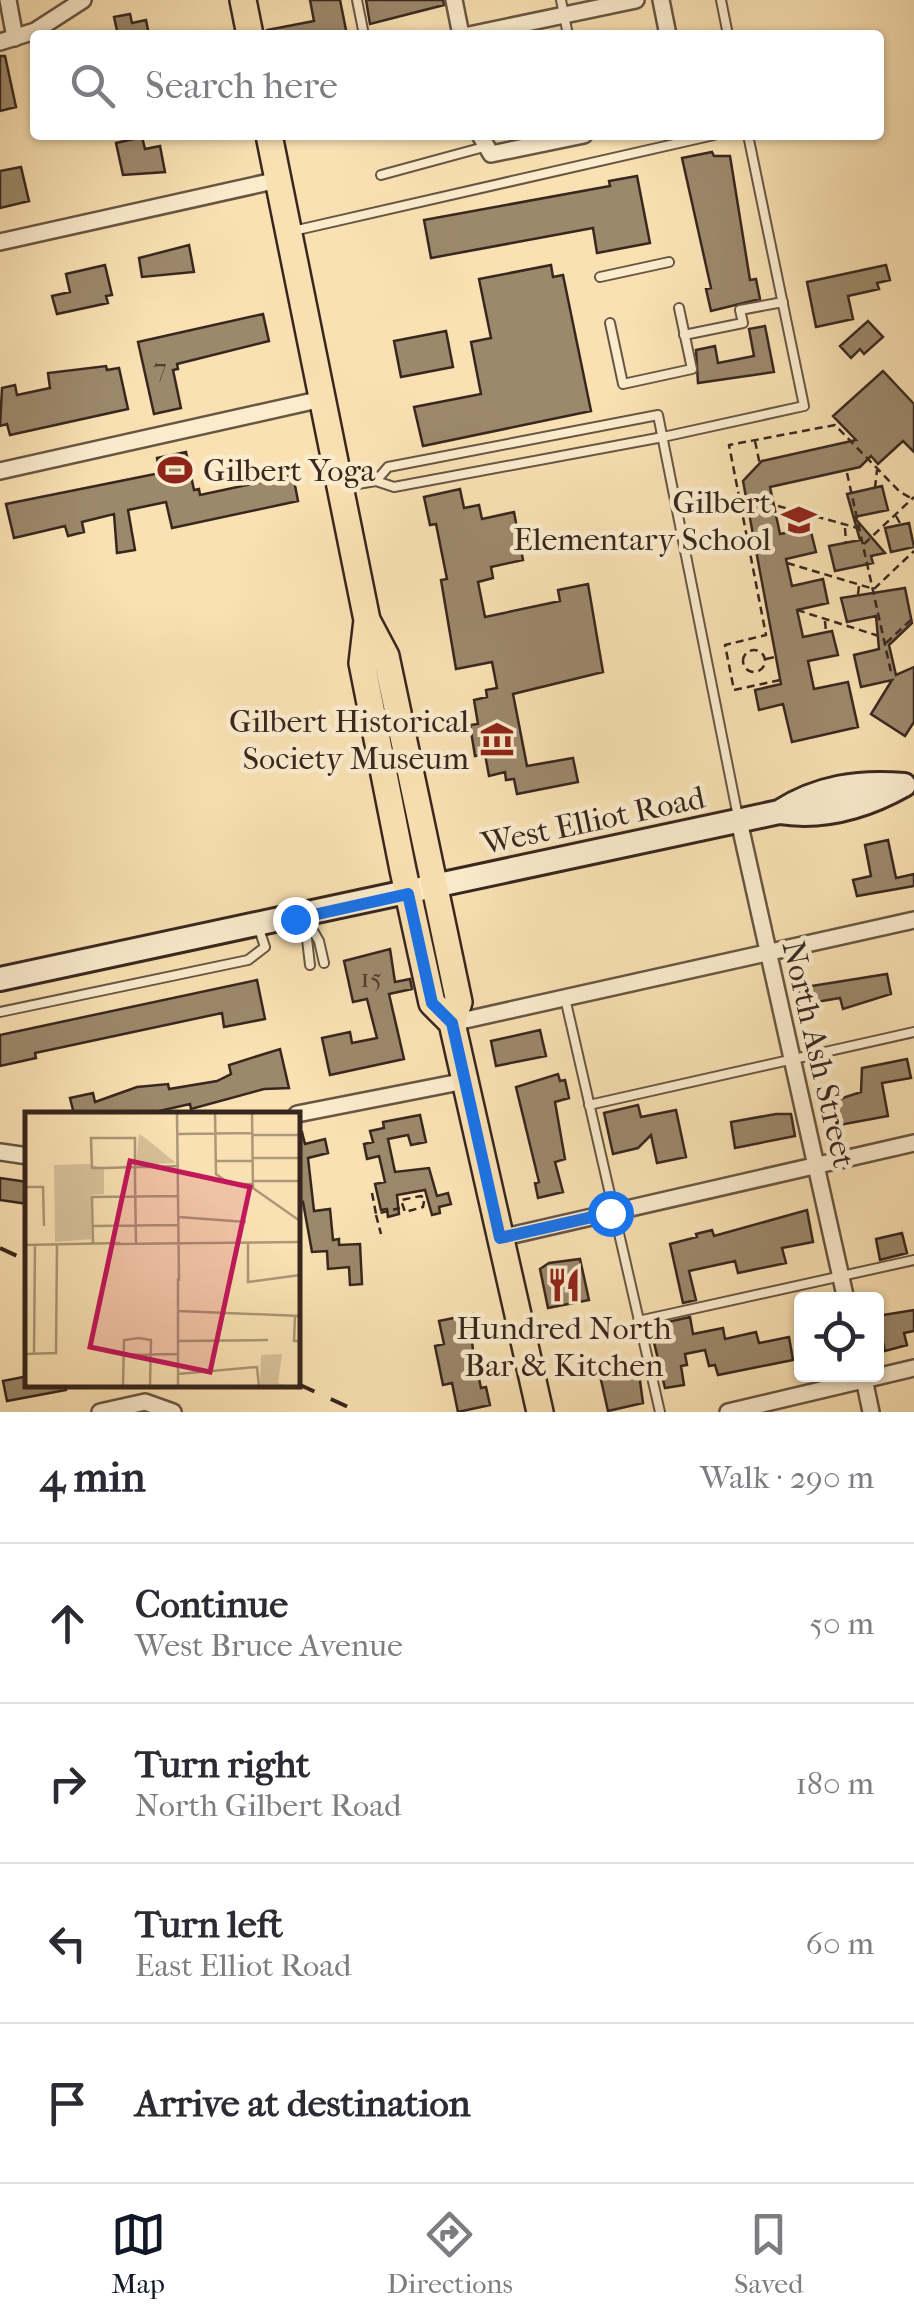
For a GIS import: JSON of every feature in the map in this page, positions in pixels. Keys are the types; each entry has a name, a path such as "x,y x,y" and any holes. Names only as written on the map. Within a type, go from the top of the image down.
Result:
{"main road":[{"path":"243,0 249,30"},
{"path":"270,140 366,620 362,663 421,891 459,1002 452,1023 540,1412"},
{"name":"West Elliot Road","path":"0,980 779,812 806,795 866,782 909,784"}],"street":[{"path":"8,0 8,40"},
{"path":"38,30 83,0"},
{"path":"454,0 460,30"},
{"path":"486,30 562,8 636,0"},
{"path":"661,0 667,30"},
{"path":"485,146 539,140"},
{"path":"0,242 278,180"},
{"path":"0,471 322,400"},
{"name":"North Ash Street","path":"739,821 844,1292"},
{"path":"452,1023 914,920"},
{"path":"300,1113 465,1081"},
{"path":"500,1238 914,1143"},
{"path":"0,1152 25,1156"},
{"path":"884,1373 914,1368"},
{"path":"728,1412 845,1382"},
{"path":"865,1382 871,1412"},
{"path":"100,1412 145,1402 173,1412"}],"lane":[{"path":"357,0 363,30"},
{"path":"721,0 727,30"},
{"path":"288,232 692,140"},
{"path":"340,486 376,481 394,487 663,437 804,406 749,140"},
{"path":"381,175 485,146"},
{"path":"600,277 669,262"},
{"path":"684,335 743,323 740,310 782,302"},
{"path":"610,323 623,384 692,369 679,308"},
{"path":"376,481 388,467 658,415 739,821"},
{"path":"516,442 519,464"},
{"path":"466,452 471,473"},
{"path":"305,917 319,941 324,962"},
{"path":"305,917 310,966"},
{"path":"0,1012 248,960 265,947 259,927"},
{"path":"565,998 660,1412"},
{"path":"589,1105 914,1032"},
{"path":"638,1321 914,1260"}],"path":[{"path":"780,680 734,690 724,644 766,635 729,445 835,424 878,469 913,498 864,544"},
{"path":"755,440 760,464"},
{"path":"875,488 878,469"},
{"path":"847,472 891,672"},
{"path":"778,506 859,528"},
{"path":"798,512 798,531"},
{"path":"895,514 901,524"},
{"path":"845,526 846,543"},
{"path":"874,589 914,551"},
{"path":"786,563 874,589"},
{"path":"815,571 815,581"},
{"path":"858,594 860,584"},
{"path":"797,610 884,637"},
{"path":"885,644 914,617"},
{"path":"826,619 826,632"},
{"path":"743,664 752,650 749,639"},
{"path":"752,650 759,651 765,659"},
{"path":"756,672 765,659 775,656"},
{"path":"729,666 743,664 756,672 759,684"},
{"path":"372,1194 381,1234"},
{"path":"421,1196 426,1201 423,1207 404,1212 402,1208 402,1200 421,1196"},
{"path":"376,1214 402,1208"}],"building":[{"path":"310,0 340,0 346,30 267,30 314,21"},
{"path":"366,0 443,0 444,5 370,24"},
{"path":"130,14 132,23 146,20 148,30 117,30 114,17"},
{"path":"0,56 5,56 16,107 0,111"},
{"path":"143,140 145,149 160,146 165,172 123,175 116,143"},
{"path":"712,152 714,156 730,156 750,280 756,279 760,299 711,311 706,289 711,288 682,158"},
{"path":"21,167 29,201 0,208 0,171"},
{"path":"637,176 650,243 597,253 593,228 431,258 424,220 610,186 609,181"},
{"path":"189,245 194,272 142,277 139,258"},
{"path":"105,265 112,295 106,296 108,303 57,314 52,296 70,292 66,274"},
{"path":"551,265 553,277 563,275 591,411 423,446 414,407 481,394 471,342 491,338 479,279"},
{"path":"886,265 890,280 877,283 879,289 848,296 853,319 816,327 807,282"},
{"path":"263,314 269,341 177,364 178,369 173,370 181,408 154,414 138,342"},
{"path":"868,321 883,337 864,354 860,349 851,358 840,346"},
{"path":"765,326 774,372 698,383 696,350 715,346 718,363 754,356 749,329"},
{"path":"446,331 453,367 401,377 394,341"},
{"path":"106,366 107,370 119,368 128,409 10,435 7,424 0,426 2,388 15,385 17,395 50,388 48,373"},
{"path":"883,371 914,404 914,452 903,441 878,464 871,456 860,467 770,487 780,534 810,528 816,552 786,559 792,586 823,579 828,603 797,610 803,637 832,631 838,655 808,661 814,689 848,682 858,727 792,742 783,704 759,710 755,690 781,684 743,481 762,461 856,440 833,416"},
{"path":"186,452 194,490 199,489 200,495 293,475 298,501 172,528 166,502 128,510 135,550 117,553 114,514 82,522 84,532 68,536 65,526 14,538 6,504 160,473 157,458"},
{"path":"882,486 888,510 854,517 885,553 871,556 873,563 835,571 829,546 860,540 847,494"},
{"path":"460,489 464,508 479,505 482,519 514,512 523,560 491,567 493,578 478,582 485,617 560,601 558,590 588,584 603,672 513,694 527,766 573,758 578,782 517,794 514,779 506,780 505,772 489,776 485,754 475,756 470,725 478,724 474,700 487,697 486,690 497,688 492,662 456,669 441,580 447,579 436,524 430,525 424,497"},
{"path":"909,523 914,547 891,552 885,528"},
{"path":"905,588 912,623 889,645 896,675 914,667 914,722 905,736 871,714 892,680 861,687 854,655 879,649 876,616 847,622 841,598"},
{"path":"888,840 896,878 914,874 914,886 857,896 853,880 871,876 865,845"},
{"path":"390,949 395,982 410,979 412,989 389,994 404,1059 330,1075 322,1038 350,1032 352,1043 377,1038 367,999 353,1002 344,961"},
{"path":"887,974 891,994 843,1009 840,998 816,1002 817,1010 804,1013 799,988"},
{"path":"257,980 265,1019 224,1027 222,1013 35,1053 36,1058 0,1066 0,1035"},
{"path":"540,1030 546,1056 496,1066 491,1041"},
{"path":"280,1049 289,1088 264,1089 191,1109 190,1104 155,1112 74,1112 70,1098 93,1093 95,1102 137,1087 168,1084 169,1089 217,1081 231,1074 229,1065"},
{"path":"907,1059 911,1078 882,1083 888,1116 828,1127 824,1104 861,1092 862,1068"},
{"path":"558,1074 560,1081 565,1080 569,1098 555,1102 565,1159 555,1162 563,1192 538,1198 535,1183 539,1182 516,1087"},
{"path":"638,1105 641,1117 676,1110 686,1157 657,1163 651,1135 638,1148 613,1154 604,1113"},
{"path":"791,1114 795,1136 735,1148 731,1122"},
{"path":"420,1115 426,1142 411,1145 408,1135 388,1139 395,1172 429,1168 437,1196 448,1193 451,1204 439,1207 440,1213 432,1215 425,1190 397,1195 399,1214 388,1217 387,1209 381,1210 375,1184 385,1182 379,1156 367,1159 364,1144 373,1142 370,1131 384,1128 383,1122"},
{"path":"300,1132 305,1144 325,1139 328,1153 308,1158 314,1211 330,1209 333,1240 339,1239 339,1245 360,1244 362,1284 350,1285 349,1267 328,1269 327,1251 312,1252 303,1202 300,1203"},
{"path":"0,1178 25,1182 25,1204 0,1200"},
{"path":"807,1210 813,1242 782,1248 786,1263 738,1273 735,1261 689,1271 696,1300 683,1303 670,1244 712,1230 714,1236"},
{"path":"902,1233 907,1253 880,1260 876,1239"},
{"name":"Hundred North Bar & Kitchen","path":"580,1259 589,1300 548,1308 540,1269 549,1263"},
{"path":"914,1310 914,1331 904,1333 907,1345 885,1351 884,1315"},
{"path":"473,1314 473,1350 481,1388 486,1387 490,1405 458,1412 452,1383 443,1385 435,1346 444,1344 439,1321"},
{"path":"690,1317 693,1334 723,1328 725,1339 756,1332 759,1343 789,1337 793,1360 718,1375 715,1365 709,1366 705,1350 685,1354 687,1365 681,1366 684,1385 665,1388 650,1326"},
{"path":"633,1363 638,1366 643,1403 608,1411 599,1371"},
{"path":"25,1377 25,1387 66,1390 7,1401 3,1381"}],"railway":[{"path":"0,1248 25,1260"},
{"path":"300,1385 359,1412"}],"place":[{"name":"Gilbert Yoga","path":"175,470"},
{"name":"Gilbert Elementary School","path":"799,520"},
{"name":"Gilbert Historical Society Museum","path":"497,739"},
{"name":"Hundred North Bar & Kitchen","path":"564,1285"}],"route":[{"path":"295,919 408,894 432,1003 452,1023 500,1238 610,1213"}]}
